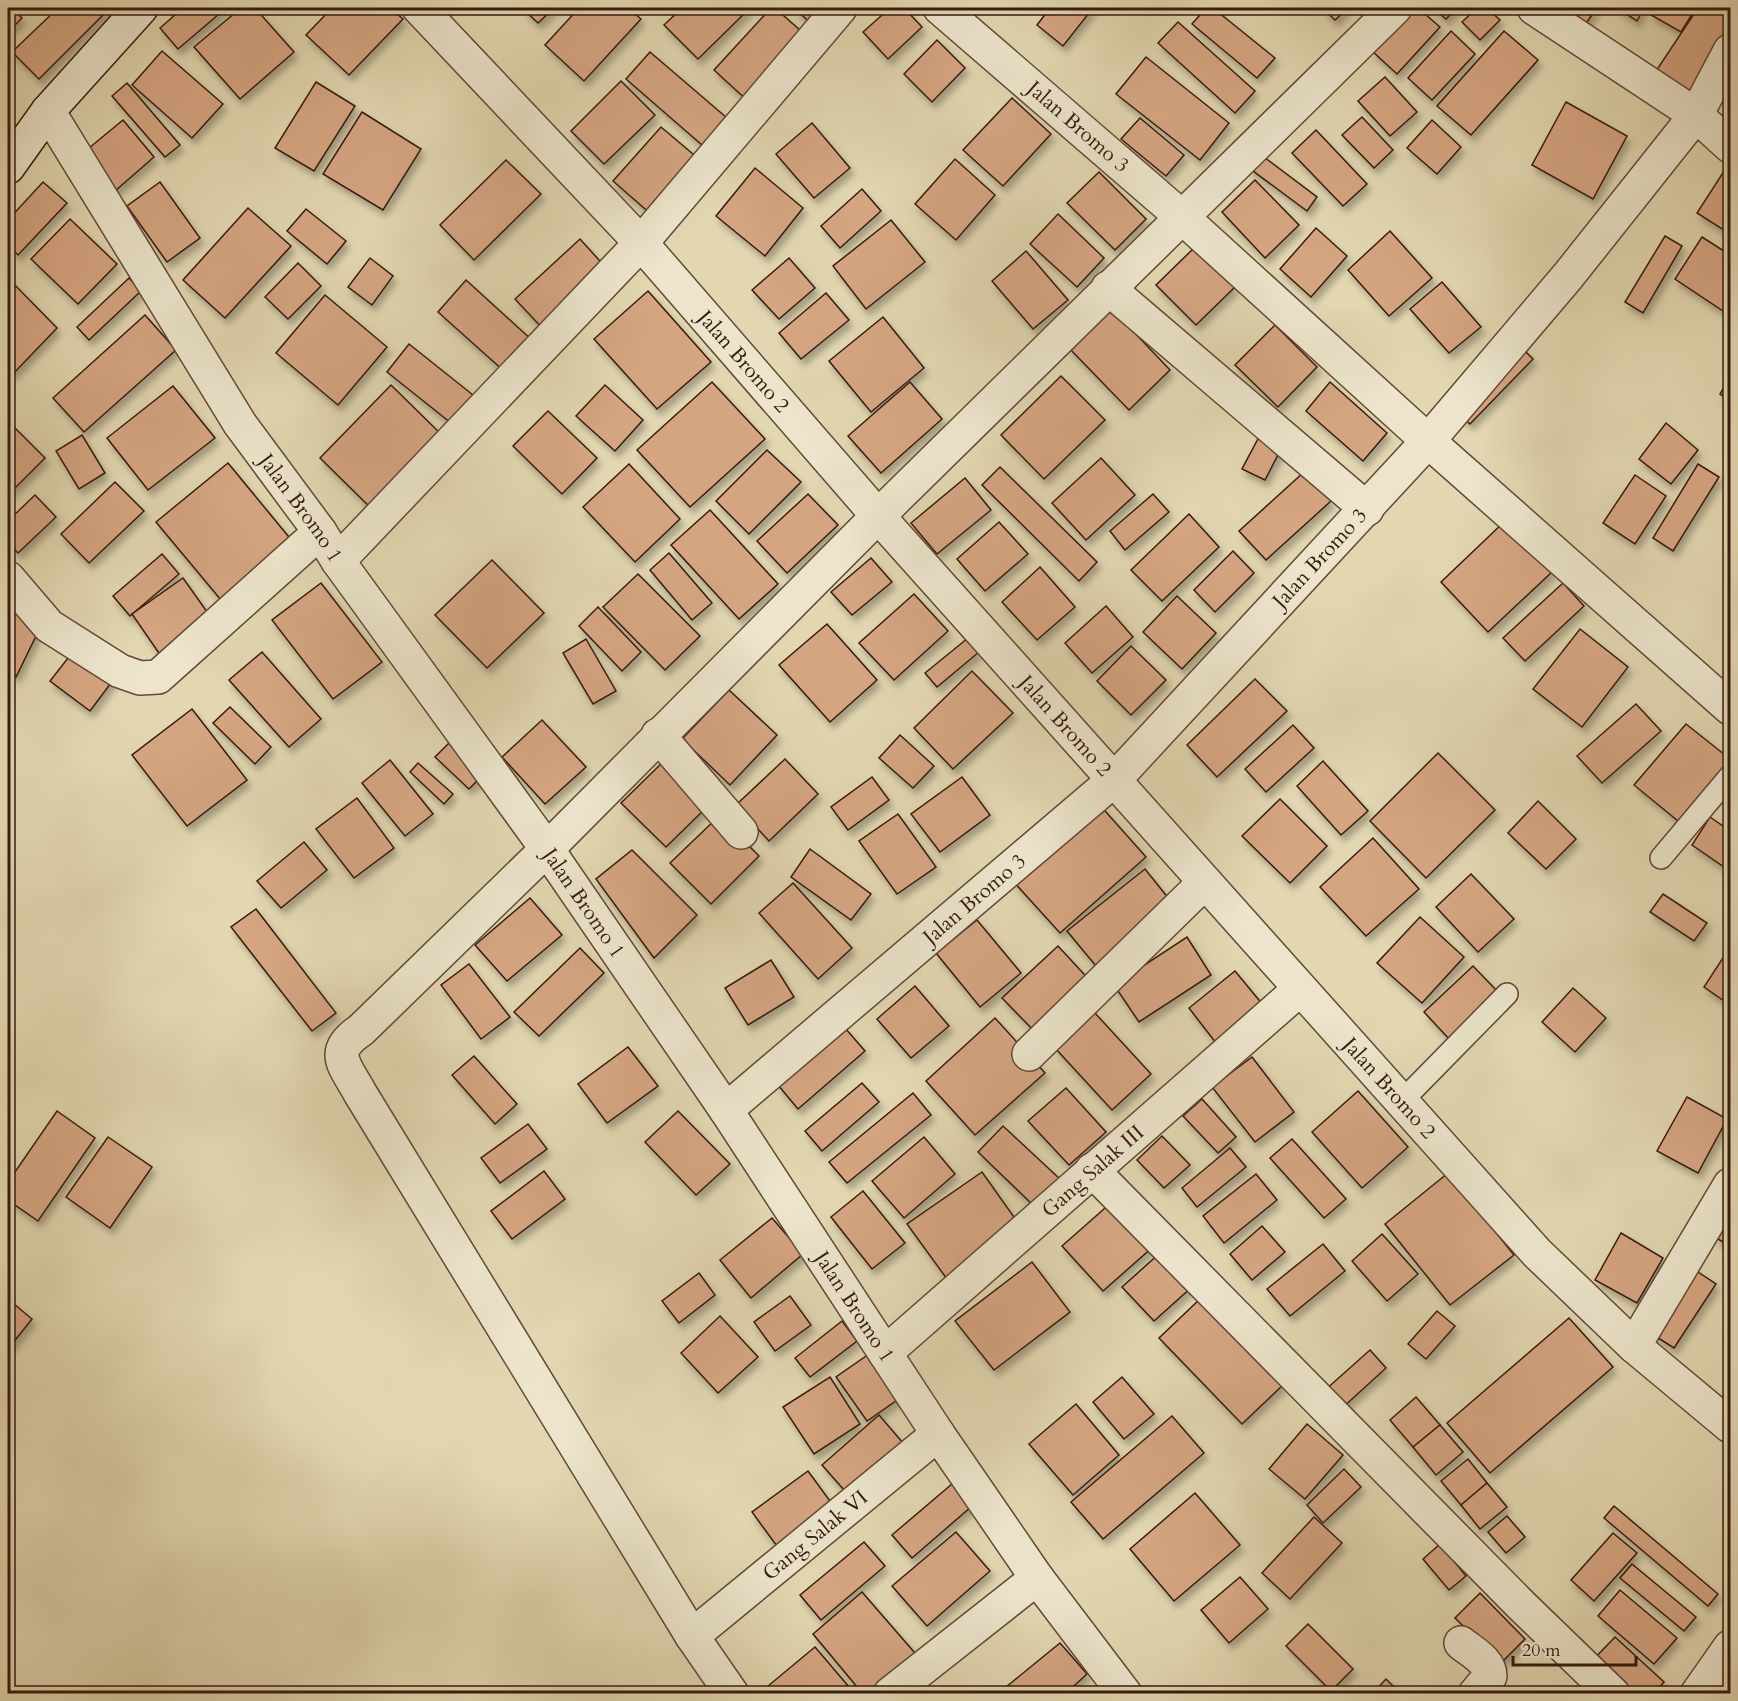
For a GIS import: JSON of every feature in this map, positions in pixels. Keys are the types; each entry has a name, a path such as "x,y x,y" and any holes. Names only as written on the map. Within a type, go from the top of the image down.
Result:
{"street":[{"path":"8,167 48,111 141,8"},
{"name":"Jalan Bromo 2","path":"419,8 641,243 878,516 1537,1253 1634,1346 1731,1426"},
{"path":"339,561 641,243 840,8"},
{"name":"Jalan Bromo 3","path":"726,1110 1114,780 1428,441 1183,218 940,8"},
{"path":"732,1694 693,1636 360,1093 343,1061 341,1049 347,1039 361,1030 547,849 878,516 1395,8"},
{"path":"1534,8 1696,116 1731,146"},
{"path":"1731,51 1696,116 1569,276 1428,441 1731,708"},
{"name":"Jalan Bromo 1","path":"48,111 240,424 547,849 726,1110 938,1434 1037,1578 1125,1694"},
{"path":"1108,288 1367,509"},
{"path":"8,578 49,626 120,671 140,678 158,677 320,532"},
{"path":"658,735 741,832"},
{"path":"1029,1054 1205,882"},
{"name":"Gang Salak III","path":"885,1353 1300,989"},
{"path":"1092,1170 1513,1597 1613,1694"},
{"path":"1634,1346 1731,1185"},
{"name":"Gang Salak VI","path":"693,1636 938,1434"},
{"path":"890,1694 1037,1578"},
{"path":"1461,1643 1483,1660 1490,1669 1490,1676 1475,1694"},
{"path":"1697,1694 1731,1647"}],"lane":[{"path":"1661,858 1731,776"},
{"path":"1401,1102 1507,994"}],"building":[{"path":"8,8 22,18 8,32"},
{"path":"58,8 109,9 39,79 12,52"},
{"path":"183,8 226,8 178,49 160,28"},
{"path":"241,8 255,8 294,52 240,99 194,47"},
{"path":"332,8 390,8 403,19 349,75 306,35"},
{"path":"522,8 554,8 538,23"},
{"path":"579,8 628,8 641,19 584,81 545,45"},
{"path":"682,8 750,8 698,59 664,25"},
{"path":"771,8 775,8 810,39 750,103 714,70"},
{"path":"794,8 834,8 815,27"},
{"path":"890,8 904,8 922,27 888,59 863,32"},
{"path":"1050,8 1093,8 1063,46 1037,25"},
{"path":"1206,8 1213,8 1275,58 1257,78 1192,24"},
{"path":"1322,8 1348,8 1335,20"},
{"path":"1411,8 1418,8 1440,27 1397,74 1372,51"},
{"path":"1433,8 1457,8 1446,19"},
{"path":"1477,8 1487,8 1500,20 1480,40 1462,22"},
{"path":"1557,8 1597,8 1584,26"},
{"path":"1617,8 1644,8 1637,21"},
{"path":"1656,8 1696,8 1681,32 1651,15"},
{"path":"1698,8 1730,8 1730,37 1692,95 1656,71"},
{"path":"1178,22 1255,91 1235,113 1158,43"},
{"path":"1451,31 1475,54 1432,100 1408,78"},
{"path":"1504,31 1538,60 1471,135 1437,106"},
{"path":"937,40 965,68 932,102 904,74"},
{"path":"162,51 223,104 192,138 132,85"},
{"path":"650,52 734,124 710,152 626,79"},
{"path":"1146,57 1229,123 1200,160 1116,94"},
{"path":"1385,77 1417,112 1390,136 1358,101"},
{"path":"621,81 655,115 604,164 571,131"},
{"path":"316,82 355,106 314,171 275,148"},
{"path":"127,83 180,145 165,157 112,96"},
{"path":"1012,98 1051,134 1003,186 963,150"},
{"path":"1566,102 1627,136 1593,199 1532,165"},
{"path":"362,112 421,149 383,210 323,174"},
{"path":"1362,117 1393,150 1374,168 1342,135"},
{"path":"1140,118 1184,155 1166,176 1121,139"},
{"path":"123,120 154,157 115,191 83,153"},
{"path":"1432,120 1461,147 1437,174 1407,148"},
{"path":"812,123 850,168 814,198 776,154"},
{"path":"661,127 700,160 652,215 613,181"},
{"path":"1316,130 1367,184 1343,206 1292,153"},
{"path":"1260,154 1317,197 1307,211 1249,168"},
{"path":"955,159 995,195 956,240 915,204"},
{"path":"506,160 541,194 474,260 440,225"},
{"path":"755,168 803,208 765,256 716,216"},
{"path":"1726,168 1730,171 1730,234 1697,213"},
{"path":"1099,172 1146,219 1115,250 1067,203"},
{"path":"1255,180 1299,225 1265,258 1222,212"},
{"path":"43,182 67,203 18,255 8,245 8,220"},
{"path":"160,182 200,238 167,262 127,206"},
{"path":"862,189 881,211 840,248 821,226"},
{"path":"248,208 291,246 225,318 183,280"},
{"path":"306,209 346,241 327,264 287,231"},
{"path":"1058,214 1104,258 1077,287 1030,244"},
{"path":"70,219 117,264 78,304 31,259"},
{"path":"891,220 925,262 866,309 833,266"},
{"path":"1316,228 1347,256 1311,297 1280,269"},
{"path":"1390,231 1432,278 1389,316 1348,270"},
{"path":"1665,236 1682,246 1643,313 1625,302"},
{"path":"1702,237 1730,255 1730,307 1726,313 1675,279"},
{"path":"580,239 608,270 544,330 515,299"},
{"path":"1195,247 1235,287 1196,325 1156,285"},
{"path":"1026,251 1068,300 1033,329 992,281"},
{"path":"370,258 393,276 372,305 348,287"},
{"path":"789,258 815,288 779,319 752,290"},
{"path":"298,263 321,286 288,319 265,297"},
{"path":"8,278 57,328 12,375 8,371"},
{"path":"129,278 141,291 89,340 77,327"},
{"path":"466,280 533,341 505,372 438,312"},
{"path":"1442,282 1481,327 1449,353 1410,309"},
{"path":"648,291 711,362 657,409 594,339"},
{"path":"826,293 849,320 801,359 779,333"},
{"path":"325,295 387,347 338,405 276,353"},
{"path":"1110,307 1170,370 1129,410 1068,347"},
{"path":"145,315 176,350 84,432 53,398"},
{"path":"883,317 924,368 871,412 829,361"},
{"path":"1275,325 1317,367 1278,407 1235,365"},
{"path":"409,344 473,395 451,423 387,372"},
{"path":"1521,347 1533,359 1470,424 1458,413"},
{"path":"1061,376 1105,420 1044,479 1001,435"},
{"path":"1730,377 1730,401 1720,394"},
{"path":"712,382 765,439 690,507 637,450"},
{"path":"910,382 942,419 881,473 848,436"},
{"path":"1330,382 1387,433 1363,461 1306,411"},
{"path":"391,385 449,442 378,515 320,458"},
{"path":"605,385 643,420 615,451 576,416"},
{"path":"173,386 215,438 148,490 107,438"},
{"path":"548,411 597,458 562,494 513,446"},
{"path":"1666,423 1698,450 1671,484 1639,459"},
{"path":"14,427 45,458 8,495 8,433"},
{"path":"82,435 105,473 79,489 56,451"},
{"path":"1260,435 1282,447 1265,480 1242,469"},
{"path":"767,450 801,482 749,534 716,501"},
{"path":"1101,458 1135,495 1086,540 1052,503"},
{"path":"228,463 293,542 221,600 156,522"},
{"path":"629,464 680,519 635,562 583,507"},
{"path":"1698,464 1719,477 1673,551 1653,538"},
{"path":"1000,467 1097,562 1079,581 982,485"},
{"path":"1304,472 1331,501 1266,560 1239,531"},
{"path":"1635,475 1666,496 1635,544 1603,523"},
{"path":"965,478 991,510 937,554 911,523"},
{"path":"115,482 144,511 89,563 61,534"},
{"path":"808,494 838,525 787,573 757,541"},
{"path":"1153,494 1169,512 1125,550 1110,531"},
{"path":"35,495 56,517 18,553 8,543 8,521"},
{"path":"710,510 778,584 739,619 671,545"},
{"path":"1189,514 1219,547 1162,601 1131,570"},
{"path":"999,522 1028,554 985,591 957,559"},
{"path":"1504,522 1552,572 1488,632 1441,582"},
{"path":"1233,551 1254,573 1215,612 1194,590"},
{"path":"669,553 712,603 692,620 650,570"},
{"path":"162,554 179,574 130,616 113,596"},
{"path":"871,558 892,582 852,615 831,592"},
{"path":"492,560 544,613 487,668 435,615"},
{"path":"1040,567 1075,607 1037,640 1002,602"},
{"path":"638,574 700,636 665,670 603,607"},
{"path":"183,578 215,623 163,659 132,614"},
{"path":"321,583 382,662 333,699 272,620"},
{"path":"1563,583 1584,606 1525,661 1503,638"},
{"path":"914,594 948,631 894,680 859,643"},
{"path":"13,595 38,632 16,677 8,670 8,604"},
{"path":"1177,596 1216,633 1182,669 1143,632"},
{"path":"1106,606 1133,637 1092,673 1065,643"},
{"path":"598,607 641,652 622,671 579,626"},
{"path":"827,624 877,680 830,722 779,665"},
{"path":"1580,629 1628,667 1582,727 1533,689"},
{"path":"968,638 979,652 937,687 925,673"},
{"path":"586,639 616,691 593,704 563,653"},
{"path":"1131,646 1166,680 1131,715 1097,681"},
{"path":"75,649 114,679 90,711 50,681"},
{"path":"262,652 321,719 289,747 229,680"},
{"path":"972,671 1013,713 953,769 914,728"},
{"path":"1255,679 1287,711 1217,777 1187,745"},
{"path":"729,690 777,735 730,785 682,739"},
{"path":"1636,704 1661,731 1602,783 1577,756"},
{"path":"230,707 271,747 255,764 213,723"},
{"path":"192,709 247,780 187,826 132,755"},
{"path":"542,720 586,767 545,804 502,757"},
{"path":"1686,724 1730,759 1678,821 1634,785"},
{"path":"1293,725 1314,748 1266,792 1245,769"},
{"path":"900,735 934,766 913,788 879,758"},
{"path":"450,742 484,774 469,789 435,757"},
{"path":"1438,753 1495,810 1426,878 1370,821"},
{"path":"667,758 711,803 666,847 621,803"},
{"path":"785,759 818,794 769,841 736,805"},
{"path":"390,760 433,814 405,836 362,783"},
{"path":"1323,761 1368,811 1341,835 1297,786"},
{"path":"418,763 453,794 444,804 410,772"},
{"path":"872,777 889,800 848,830 831,807"},
{"path":"962,777 990,815 940,852 911,814"},
{"path":"357,798 394,848 354,878 316,829"},
{"path":"1280,799 1327,846 1290,883 1242,836"},
{"path":"1538,801 1576,839 1546,869 1508,833"},
{"path":"1098,803 1146,857 1060,933 1012,880"},
{"path":"898,814 936,867 897,894 859,841"},
{"path":"719,816 759,856 711,904 670,863"},
{"path":"1710,817 1730,831 1730,871 1692,845"},
{"path":"1373,838 1419,889 1366,936 1320,887"},
{"path":"304,842 327,870 281,908 257,881"},
{"path":"810,849 871,894 851,920 791,877"},
{"path":"632,850 697,915 654,958 596,879"},
{"path":"1145,869 1173,904 1096,966 1067,931"},
{"path":"1471,874 1514,919 1478,952 1436,907"},
{"path":"793,883 852,948 818,979 759,913"},
{"path":"1663,894 1707,923 1694,941 1650,912"},
{"path":"530,898 562,935 507,981 475,945"},
{"path":"256,909 336,1013 312,1031 231,927"},
{"path":"1420,917 1464,957 1422,1003 1377,963"},
{"path":"977,920 1021,973 980,1007 936,953"},
{"path":"1187,937 1211,975 1139,1022 1114,985"},
{"path":"1058,946 1094,985 1039,1036 1002,998"},
{"path":"1730,947 1730,1005 1704,987"},
{"path":"580,948 604,973 539,1036 514,1012"},
{"path":"771,960 794,997 748,1025 725,988"},
{"path":"469,964 510,1017 481,1039 441,985"},
{"path":"1473,966 1499,993 1450,1040 1424,1012"},
{"path":"1235,971 1263,1005 1216,1043 1189,1008"},
{"path":"915,986 949,1026 911,1058 877,1019"},
{"path":"1573,988 1606,1018 1575,1052 1542,1022"},
{"path":"1094,1012 1151,1074 1112,1110 1055,1048"},
{"path":"995,1018 1045,1073 975,1135 926,1081"},
{"path":"845,1028 865,1051 798,1109 778,1085"},
{"path":"628,1047 658,1086 607,1123 578,1084"},
{"path":"474,1056 517,1104 495,1124 452,1075"},
{"path":"1252,1057 1294,1112 1255,1142 1212,1087"},
{"path":"862,1083 879,1102 822,1151 805,1131"},
{"path":"1066,1088 1106,1132 1069,1165 1028,1121"},
{"path":"1358,1091 1408,1147 1362,1188 1312,1132"},
{"path":"913,1093 931,1115 847,1183 829,1162"},
{"path":"1687,1097 1727,1119 1698,1173 1657,1151"},
{"path":"1202,1099 1236,1137 1218,1153 1183,1116"},
{"path":"57,1111 95,1138 38,1221 8,1200 8,1182"},
{"path":"678,1111 730,1164 696,1195 645,1142"},
{"path":"528,1124 547,1149 500,1183 481,1158"},
{"path":"1003,1126 1061,1180 1035,1207 978,1152"},
{"path":"1162,1136 1190,1165 1164,1188 1137,1160"},
{"path":"108,1137 152,1167 110,1228 66,1197"},
{"path":"924,1137 955,1174 904,1218 872,1181"},
{"path":"1292,1139 1346,1199 1324,1218 1270,1158"},
{"path":"1230,1148 1246,1167 1197,1207 1182,1188"},
{"path":"544,1171 565,1199 512,1239 491,1211"},
{"path":"982,1172 1021,1227 947,1279 907,1224"},
{"path":"1448,1173 1514,1255 1450,1305 1385,1224"},
{"path":"1256,1174 1277,1200 1224,1243 1203,1216"},
{"path":"863,1191 905,1243 872,1269 831,1217"},
{"path":"1113,1201 1154,1246 1103,1291 1062,1246"},
{"path":"1730,1210 1730,1246 1716,1238"},
{"path":"772,1218 803,1254 751,1298 720,1260"},
{"path":"1262,1226 1285,1252 1252,1280 1230,1254"},
{"path":"1621,1233 1663,1258 1637,1303 1595,1280"},
{"path":"1382,1234 1418,1274 1387,1301 1352,1261"},
{"path":"1323,1244 1345,1271 1290,1316 1267,1289"},
{"path":"1161,1252 1193,1286 1154,1321 1122,1287"},
{"path":"1032,1262 1070,1312 994,1370 955,1321"},
{"path":"1689,1266 1716,1284 1674,1348 1647,1331"},
{"path":"699,1273 715,1295 679,1323 662,1301"},
{"path":"790,1296 811,1325 775,1351 754,1322"},
{"path":"1202,1297 1284,1384 1242,1424 1159,1338"},
{"path":"8,1299 32,1319 8,1349"},
{"path":"1437,1311 1455,1326 1426,1359 1408,1344"},
{"path":"720,1316 758,1357 718,1393 681,1353"},
{"path":"1569,1318 1613,1367 1490,1473 1447,1423"},
{"path":"842,1321 857,1341 810,1377 795,1358"},
{"path":"1370,1350 1386,1368 1340,1410 1324,1391"},
{"path":"869,1354 900,1398 867,1421 836,1377"},
{"path":"830,1377 860,1424 814,1454 783,1407"},
{"path":"1122,1377 1154,1414 1124,1439 1093,1402"},
{"path":"1416,1397 1440,1425 1413,1447 1390,1420"},
{"path":"1076,1404 1119,1455 1073,1495 1029,1444"},
{"path":"879,1415 909,1450 852,1499 822,1465"},
{"path":"1172,1416 1204,1453 1103,1539 1071,1502"},
{"path":"1307,1424 1343,1455 1305,1499 1269,1469"},
{"path":"1440,1425 1463,1452 1436,1475 1413,1447"},
{"path":"1468,1459 1487,1483 1461,1505 1441,1481"},
{"path":"1344,1469 1361,1487 1323,1523 1307,1505"},
{"path":"808,1471 838,1512 782,1553 752,1512"},
{"path":"959,1478 979,1500 912,1558 892,1535"},
{"path":"1487,1483 1507,1507 1480,1529 1461,1505"},
{"path":"1195,1493 1240,1545 1174,1601 1130,1549"},
{"path":"1614,1506 1718,1594 1708,1606 1604,1518"},
{"path":"1507,1516 1525,1537 1506,1553 1488,1532"},
{"path":"1314,1517 1342,1543 1290,1599 1262,1573"},
{"path":"956,1532 990,1571 927,1626 892,1586"},
{"path":"1613,1533 1637,1553 1594,1601 1571,1580"},
{"path":"864,1542 885,1566 821,1620 800,1595"},
{"path":"1440,1544 1466,1576 1449,1590 1423,1559"},
{"path":"1632,1564 1696,1617 1684,1631 1620,1578"},
{"path":"1240,1577 1268,1609 1229,1643 1201,1610"},
{"path":"1620,1590 1677,1638 1654,1664 1598,1616"},
{"path":"862,1592 921,1660 881,1694 863,1694 813,1634"},
{"path":"1480,1593 1525,1639 1501,1663 1455,1618"},
{"path":"1308,1624 1353,1669 1331,1691 1286,1646"},
{"path":"1615,1637 1664,1682 1653,1694 1628,1694 1592,1661"},
{"path":"1060,1643 1087,1674 1065,1694 1012,1694 1006,1687"},
{"path":"815,1647 855,1694 774,1694 768,1686"},
{"path":"1386,1679 1401,1694 1372,1694"}]}
